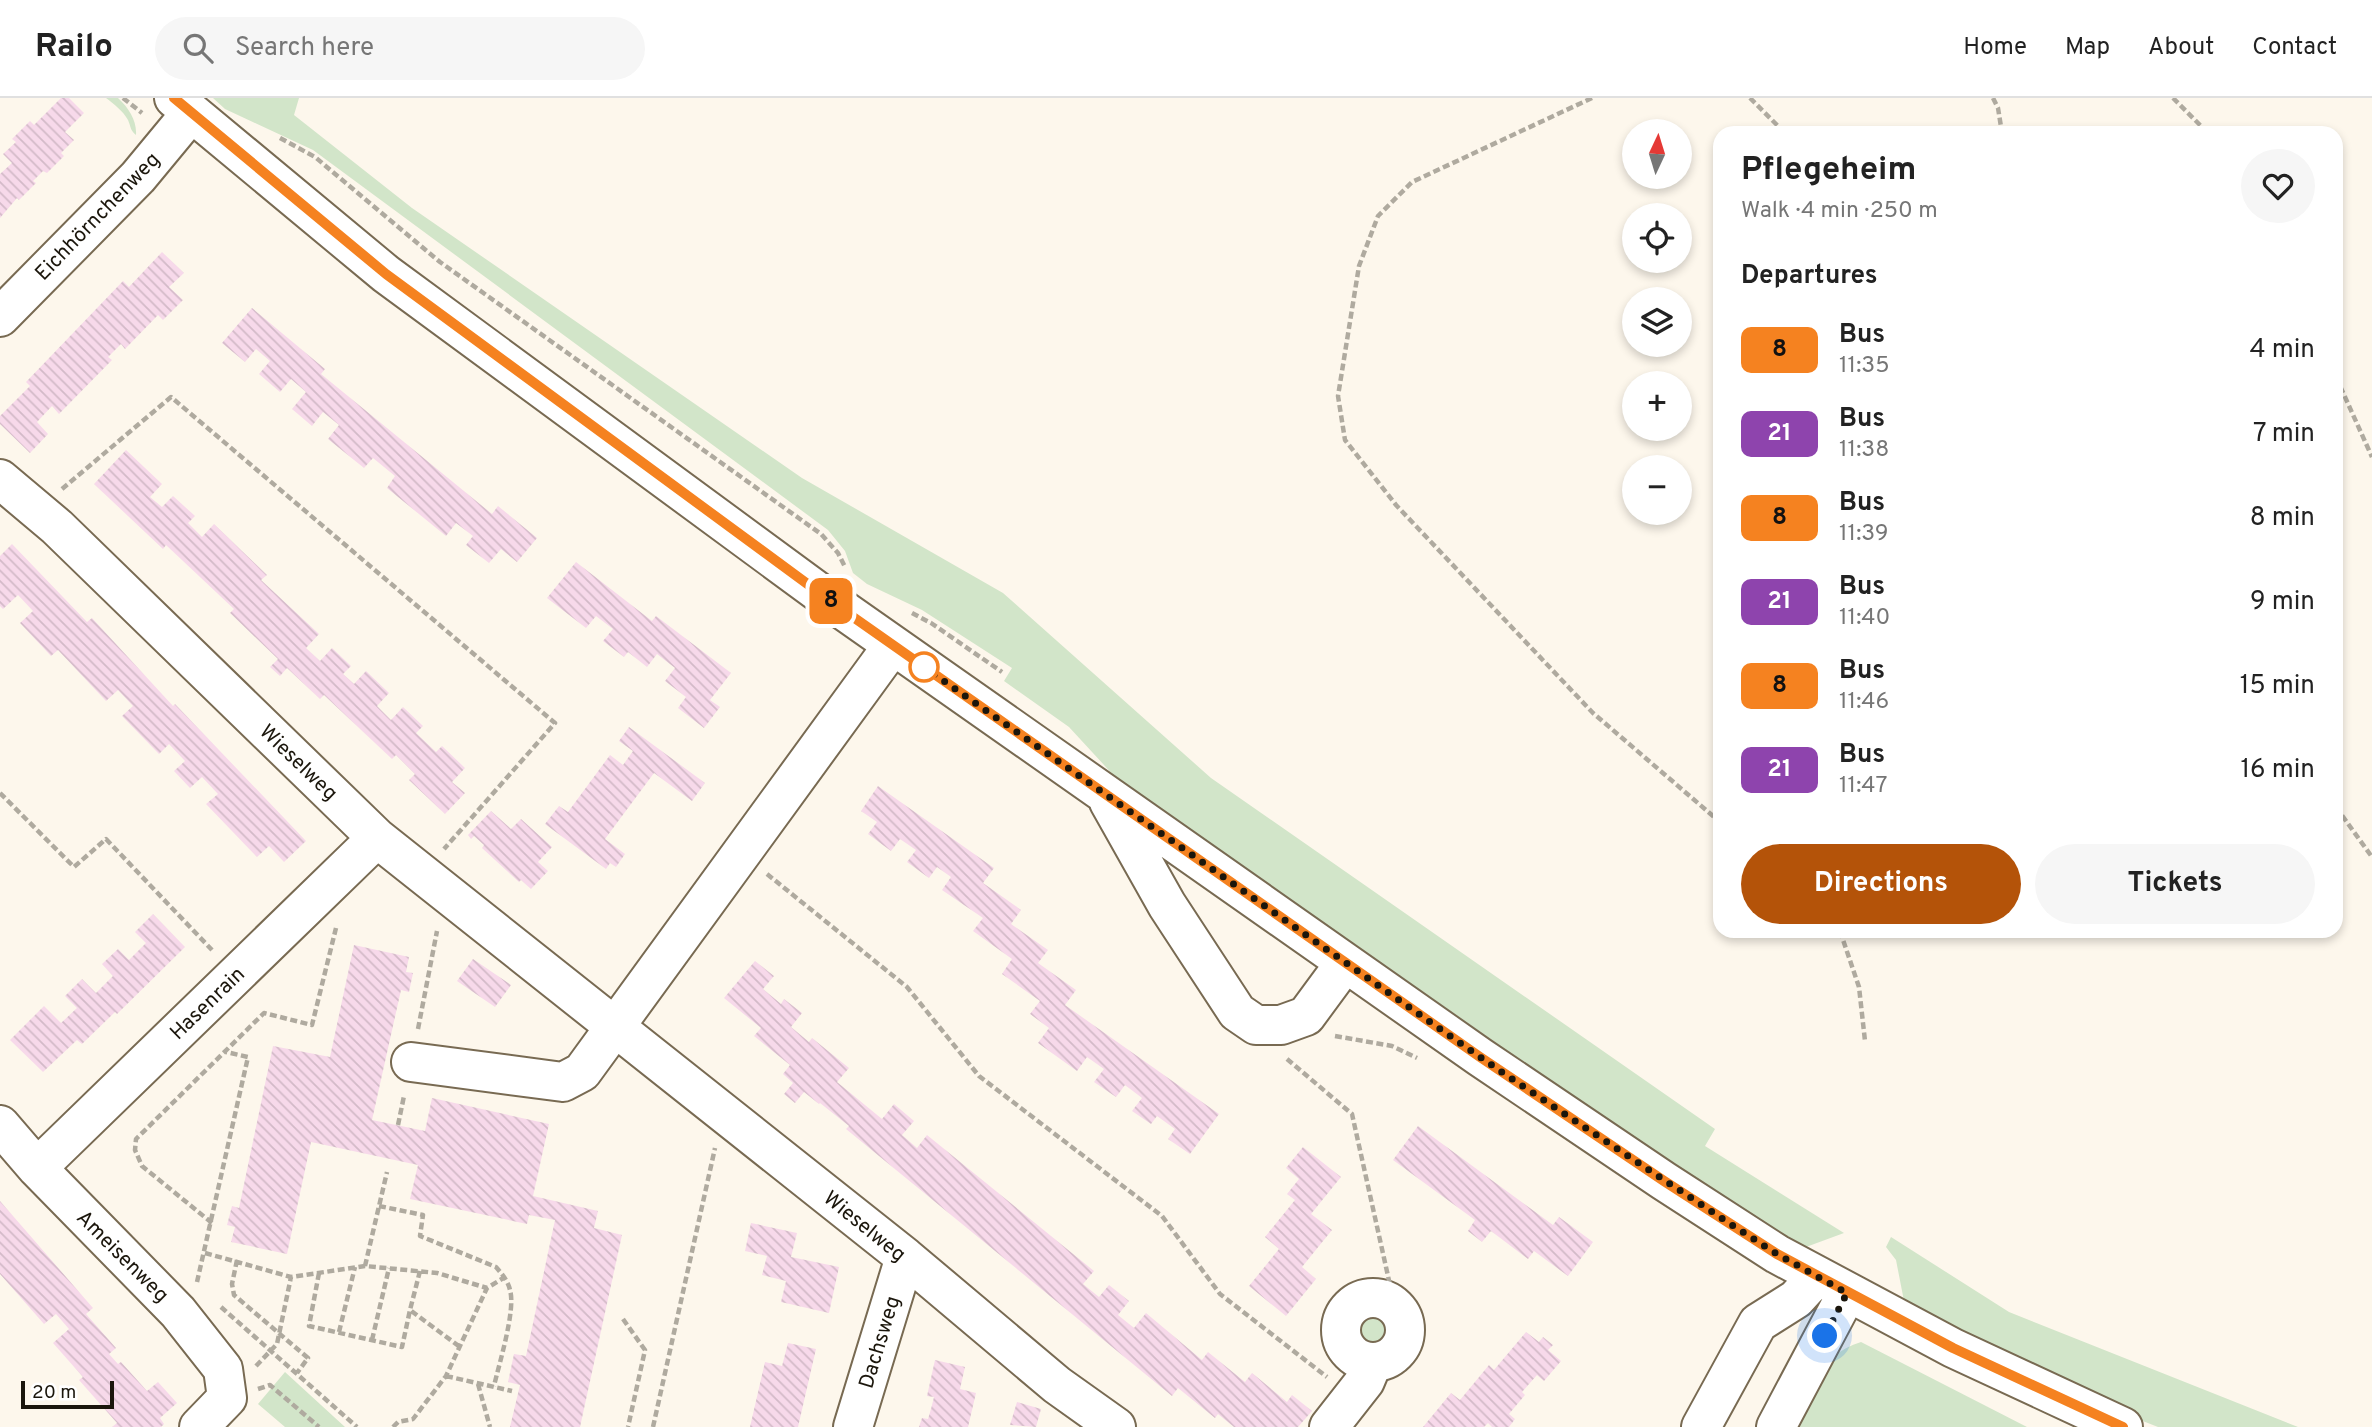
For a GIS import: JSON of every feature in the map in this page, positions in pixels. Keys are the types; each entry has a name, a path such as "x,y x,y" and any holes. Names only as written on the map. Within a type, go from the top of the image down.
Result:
{"street":[{"name":"Eichhörnchenweg","path":"0,317 138,177 183,105"},
{"path":"183,105 386,274 836,605 1345,963 1664,1181 1777,1254 1847,1293 1953,1348 2123,1427"},
{"name":"Wieselweg","path":"0,479 38,510 377,838 905,1257 1057,1385 1115,1427"},
{"path":"411,1062 563,1082 582,1072 893,645"},
{"path":"1103,792 1167,905 1237,1012 1256,1025 1281,1025 1307,1016 1345,963"},
{"name":"Hasenrain","path":"37,1168 377,838"},
{"name":"Ameisenweg","path":"0,1125 37,1168 178,1312 223,1369 227,1398"},
{"name":"Dachsweg","path":"853,1427 905,1257"},
{"path":"1701,1427 1758,1323 1796,1298 1814,1275"},
{"path":"1776,1427 1847,1293"},
{"path":"1329,1427 1365,1381 1373,1362 1391,1357 1402,1343 1405,1335 1402,1317 1396,1307 1387,1301"},
{"path":"199,1427 227,1398"}],"path":[{"path":"1592,98 1412,182 1378,216 1359,266 1338,396 1345,440 1396,505 1593,713 1713,816"},
{"path":"1750,98 1778,126"},
{"path":"1993,98 1998,107 2001,126"},
{"path":"2173,98 2201,126"},
{"path":"270,133 315,156 440,262 821,534 838,553 848,573"},
{"path":"2343,393 2372,457"},
{"path":"38,510 171,397 555,723 434,883 411,1062 398,1125"},
{"path":"0,793 74,867 106,839 236,975"},
{"path":"2343,817 2372,857"},
{"path":"741,853 906,987 979,1076 1162,1216 1220,1294 1353,1397"},
{"path":"212,1223 142,1166 135,1150 136,1139 264,1013 312,1025 334,936"},
{"path":"1842,938 1859,987 1865,1041"},
{"path":"200,1272 248,1057 226,1052"},
{"path":"1281,1054 1352,1114 1390,1285 1387,1301"},
{"path":"653,1427 723,1113"},
{"path":"365,1266 387,1172"},
{"path":"379,1206 423,1215 420,1236 496,1267 505,1277 511,1291 510,1314 494,1387"},
{"path":"205,1253 291,1277 365,1266 437,1273 487,1287"},
{"path":"237,1260 232,1284 234,1295 308,1358 297,1373"},
{"path":"340,1332 355,1268"},
{"path":"372,1340 389,1268"},
{"path":"319,1273 309,1326 402,1347 420,1271"},
{"path":"277,1344 291,1277"},
{"path":"393,1427 398,1422 413,1419 446,1376 487,1287 505,1277"},
{"path":"411,1310 460,1346"},
{"path":"623,1319 645,1350 628,1427"},
{"path":"270,1351 357,1427"},
{"path":"446,1376 512,1391"},
{"path":"478,1384 490,1427"},
{"path":"227,1398 270,1385 319,1427"}],"green space":[{"path":"106,98 118,98 126,106 134,120 136,135 124,114"},
{"path":"213,98 299,98 294,115 412,208 802,478 1003,593 1211,778 1715,1129 1705,1146 1844,1233 1806,1247 1773,1236 1116,778 1069,727 1004,681 1012,668 922,610 867,584 853,573 845,551 828,530 313,150 225,109"},
{"path":"1891,1237 2009,1312 2298,1427 2158,1427 2092,1401 1904,1301 1896,1260 1886,1247"},
{"path":"1373,1307 1389,1313 1395,1329 1389,1345 1373,1351 1357,1345 1351,1329 1357,1313"},
{"path":"1861,1342 2027,1427 1790,1427 1809,1387 1825,1365 1846,1348"},
{"path":"285,1372 345,1427 285,1427 258,1404"}],"building":[{"path":"61,98 69,98 84,113 65,132 74,140 61,153 64,156 47,173 43,171 33,181 36,183 19,200 17,198 0,218 0,174 12,163 3,154 16,142 12,139 30,121 34,125"},
{"path":"162,252 184,273 169,287 183,300 163,320 158,315 125,349 121,344 108,357 112,360 59,414 52,406 37,422 48,434 30,453 0,424 0,416 30,386 26,382 123,281 129,287"},
{"path":"252,308 325,369 321,374 492,514 498,506 537,538 517,562 501,549 489,563 466,545 473,536 456,523 446,536 387,488 395,476 373,458 364,468 328,439 339,425 323,412 312,426 292,409 306,392 291,379 280,392 259,374 270,361 256,349 245,362 222,343"},
{"path":"126,450 162,484 150,497 162,507 173,496 195,516 188,523 202,537 214,524 267,575 261,580 319,634 306,648 320,661 332,648 351,666 343,674 354,684 366,671 389,693 377,706 391,720 403,707 423,726 416,733 436,752 442,746 465,768 452,782 465,793 445,814 409,780 415,774 396,755 392,759 324,695 320,699 287,668 280,676 270,667 278,659 230,613 234,609 166,545 163,549 94,484"},
{"path":"12,544 87,622 92,618 173,706 175,704 306,841 284,862 269,846 257,857 206,804 218,794 202,777 190,788 174,771 185,761 169,744 159,754 122,716 133,706 118,690 106,701 58,650 51,656 20,623 33,611 18,595 3,609 0,606 0,556"},
{"path":"576,562 652,621 656,616 731,673 710,700 720,707 704,728 678,708 686,697 665,681 675,668 657,654 647,667 628,652 624,657 603,641 613,629 596,616 586,628 547,598"},
{"path":"629,727 705,783 692,801 654,773 605,839 625,854 616,867 610,863 606,869 545,824 559,806 568,812 610,755 623,765 633,751 619,741"},
{"path":"878,786 994,868 983,883 1021,910 1011,924 1048,950 1038,963 1076,990 1065,1005 1219,1114 1190,1154 1168,1139 1175,1129 1157,1116 1151,1124 1132,1111 1142,1098 1125,1085 1116,1097 1094,1082 1104,1069 1087,1057 1077,1071 1038,1043 1049,1028 1030,1014 1040,1001 1002,974 1012,959 973,931 983,918 942,890 951,877 937,867 929,878 907,862 916,850 900,839 891,851 868,834 877,822 861,811"},
{"path":"491,811 511,829 521,819 552,847 538,862 548,871 531,889 521,880 519,882 482,848 484,845 474,836 471,839 468,835"},
{"path":"153,914 185,947 117,1014 115,1012 82,1044 77,1040 43,1072 10,1040 44,1006 61,1023 77,1008 65,996 82,979 96,993 113,976 102,964 118,949 129,960 146,943 135,932"},
{"path":"354,945 409,957 406,972 413,973 409,992 401,990 372,1120 425,1131 432,1098 549,1124 533,1196 598,1211 594,1228 622,1235 580,1427 510,1427 520,1385 508,1382 514,1354 526,1356 555,1220 529,1215 527,1224 410,1199 418,1165 311,1142 287,1254 231,1242 235,1227 227,1225 232,1206 239,1208 273,1046 330,1057"},
{"path":"473,959 511,985 495,1007 457,981"},
{"path":"755,961 774,976 763,989 781,1004 784,999 802,1013 791,1027 809,1042 812,1038 849,1068 837,1082 882,1119 894,1104 914,1121 902,1135 917,1148 927,1135 1094,1271 1083,1284 1099,1297 1109,1285 1129,1301 1118,1315 1134,1328 1146,1313 1202,1360 1208,1352 1245,1382 1252,1373 1287,1402 1292,1395 1312,1411 1298,1427 1234,1427 1218,1414 1215,1418 1178,1388 1172,1396 846,1129 849,1126 820,1103 804,1092 795,1103 784,1094 793,1083 783,1074 790,1065 754,1036 761,1028 724,998"},
{"path":"1418,1126 1553,1225 1559,1217 1593,1242 1568,1276 1534,1251 1528,1259 1491,1231 1482,1242 1468,1231 1475,1220 1393,1160"},
{"path":"1303,1147 1341,1177 1311,1214 1332,1230 1302,1267 1316,1279 1286,1316 1249,1286 1279,1249 1265,1237 1295,1200 1287,1194 1299,1179 1286,1168"},
{"path":"0,1201 93,1308 86,1314 116,1348 109,1354 118,1364 121,1362 147,1391 158,1382 177,1403 160,1418 164,1424 161,1427 112,1427 117,1423 79,1380 83,1377 53,1343 69,1329 56,1314 44,1324 0,1274"},
{"path":"751,1223 797,1233 791,1257 839,1267 829,1313 781,1302 786,1281 762,1275 767,1256 745,1251"},
{"path":"1526,1332 1539,1342 1543,1337 1553,1345 1548,1350 1561,1361 1544,1381 1537,1375 1522,1392 1525,1395 1509,1414 1515,1419 1509,1427 1492,1427 1488,1423 1484,1427 1423,1427 1451,1393 1460,1400 1489,1365 1494,1370"},
{"path":"788,1343 816,1349 798,1427 750,1427 765,1362 782,1366"},
{"path":"935,1360 965,1367 960,1389 976,1393 968,1427 919,1427 922,1418 928,1419 934,1397 927,1396"},
{"path":"1017,1402 1041,1409 1036,1427 1010,1425"}],"bus line":[{"name":"8","path":"174,98 386,274 836,605 1480,1057 1777,1254 1953,1348 2123,1427"}],"route":[{"path":"924,667 1503,1073 1777,1254 1847,1293 1825,1336"}]}
